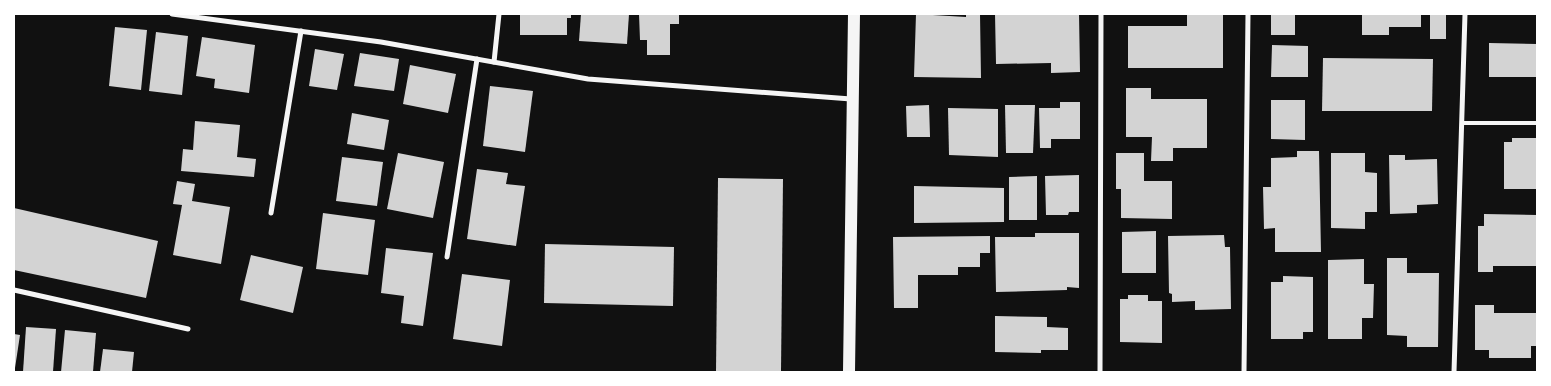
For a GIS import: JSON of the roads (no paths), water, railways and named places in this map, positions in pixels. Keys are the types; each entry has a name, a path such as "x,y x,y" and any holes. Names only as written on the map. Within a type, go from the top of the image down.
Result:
{"main road":[{"path":"849,372 851,99 854,14"}],"street":[{"path":"172,14 381,42 588,78 851,99"},
{"path":"235,22 236,14"},
{"path":"494,62 499,14"},
{"path":"1100,372 1101,14"},
{"path":"1244,372 1248,14"},
{"path":"1454,372 1465,14"},
{"path":"270,214 301,31"},
{"path":"448,257 477,58"},
{"path":"14,290 188,329"}],"lane":[{"path":"1462,123 1537,123"}]}
